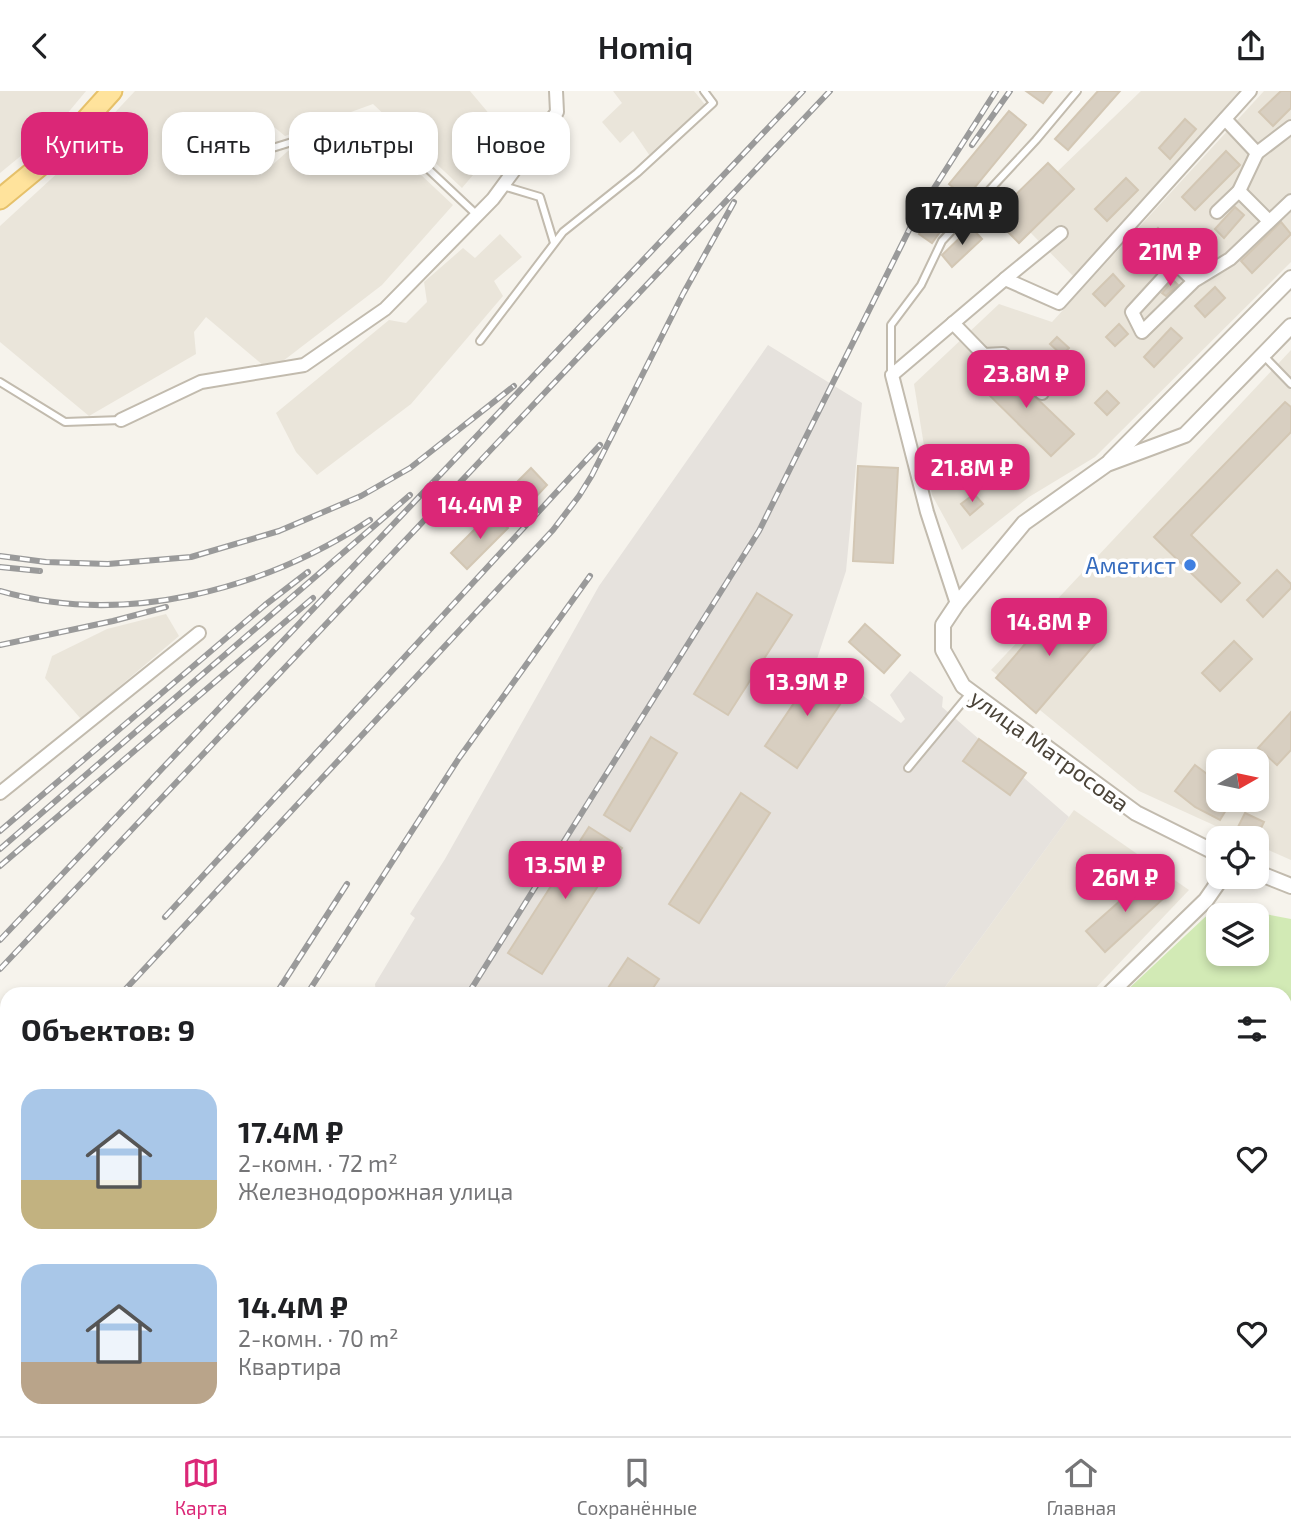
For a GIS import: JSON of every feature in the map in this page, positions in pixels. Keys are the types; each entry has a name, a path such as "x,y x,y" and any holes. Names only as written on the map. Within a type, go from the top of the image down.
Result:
{"main road":[{"path":"0,199 57,152 112,91"}],"street":[{"path":"121,420 201,382 304,365 384,309 503,186 557,112 556,91"},
{"path":"1005,279 1059,303 1250,91"},
{"path":"1225,119 1257,153"},
{"path":"1217,212 1239,191 1257,153 1291,127"},
{"path":"1239,191 1269,221"},
{"path":"1194,281 1176,264 1132,312 1142,331 1194,281 1230,259 1291,201"},
{"path":"957,604 927,512 891,375 1060,233"},
{"path":"1107,464 1291,278"},
{"path":"953,323 984,355 1003,354 1042,393"},
{"path":"1107,464 1185,435 1291,326"},
{"name":"улица Матросова","path":"1107,464 1024,523 943,625 943,650 963,686 1136,813 1206,848"},
{"path":"0,793 199,633"},
{"path":"1269,877 1291,886"},
{"path":"1116,987 1206,900 1214,889"}],"lane":[{"path":"480,341 563,232 637,173 713,103 704,91"},
{"path":"891,375 891,325 921,285 942,241 1036,140 1076,91"},
{"path":"275,147 373,117 477,215"},
{"path":"503,186 540,197 554,243"},
{"path":"1263,355 1291,384"},
{"path":"0,383 65,422 121,420"},
{"path":"908,768 971,692"}],"shaded area":[{"path":"0,91 86,91 68,112 21,112 21,156 0,173"},
{"path":"135,91 470,91 488,112 452,112 452,175 473,175 462,188 438,165 438,112 381,112 373,104 351,112 289,112 289,135 285,136 275,128 275,112 162,112 162,175 275,175 275,163 289,151 289,175 421,175 453,205 382,285 270,371 206,317 194,332 196,354 89,416 0,342 0,226 55,175 148,175 148,112 115,112"},
{"path":"613,91 694,91 706,106 650,156 633,131 620,143 602,122 622,103"},
{"path":"1141,91 1239,91 1075,278 1030,232 1073,189 1057,172"},
{"path":"1264,91 1291,91 1291,262 1095,457 1029,497 962,550 932,495 914,384 999,304 1052,322"},
{"path":"500,234 522,257 494,281 503,296 411,404 317,475 296,452 276,413 389,320 406,323 427,302 424,282 463,248 475,258"},
{"path":"768,345 862,403 846,571 816,662 901,723 905,719 890,695 910,671 943,697 942,707 1069,817 945,987 375,987 415,918 410,914 445,859 599,586"},
{"path":"1291,350 1291,860 1269,850 1269,826 1216,826 1139,791 991,670"},
{"path":"166,614 179,636 81,719 45,678 52,656 107,629"},
{"path":"1074,810 1189,890 1097,987 945,987"}],"green space":[{"path":"1269,915 1291,919 1291,987 1130,987 1206,916 1206,966 1269,966"}],"building":[{"path":"1026,91 1052,91 1043,103"},
{"path":"1098,91 1120,91 1068,150 1055,139"},
{"path":"1281,91 1291,91 1291,108 1273,126 1259,112"},
{"path":"1009,111 1026,125 966,198 949,184"},
{"path":"1185,119 1196,129 1170,159 1159,148"},
{"path":"1226,151 1240,165 1195,210 1182,197"},
{"path":"1048,163 1074,189 1019,243 993,217"},
{"path":"1126,178 1138,190 1107,221 1095,209"},
{"path":"1235,207 1244,215 1224,238 1215,229"},
{"path":"933,216 945,225 932,243 919,234"},
{"path":"1281,222 1291,234 1252,273 1241,261"},
{"path":"971,227 982,239 952,267 942,255"},
{"path":"1158,228 1168,238 1146,260 1136,250"},
{"path":"1113,274 1124,286 1105,306 1093,294"},
{"path":"1173,280 1178,285 1166,296 1162,293"},
{"path":"1215,287 1225,298 1205,317 1195,306"},
{"path":"1119,324 1128,334 1115,346 1106,337"},
{"path":"1171,328 1182,338 1154,367 1144,357"},
{"path":"1057,337 1069,348 1062,355 1050,344"},
{"path":"1000,363 1074,434 1051,456 978,384"},
{"path":"1107,391 1119,403 1107,415 1095,403"},
{"path":"1285,402 1291,407 1291,432 1191,535 1240,583 1221,602 1154,537"},
{"path":"858,466 898,468 893,563 853,561"},
{"path":"531,468 547,485 531,502 514,485"},
{"path":"974,494 983,504 970,515 961,504"},
{"path":"492,512 508,528 467,569 451,553"},
{"path":"1277,570 1291,584 1291,588 1263,617 1247,600"},
{"path":"757,593 792,615 728,715 694,694"},
{"path":"1061,602 1101,637 1036,713 996,678"},
{"path":"865,624 900,655 884,673 849,642"},
{"path":"1234,641 1252,659 1220,691 1202,673"},
{"path":"817,669 849,691 797,768 765,746"},
{"path":"1291,712 1291,750 1277,765 1269,758 1269,749 1258,748"},
{"path":"651,737 677,753 630,831 604,815"},
{"path":"979,739 1026,773 1010,795 963,761"},
{"path":"1195,765 1206,773 1206,812 1225,812 1220,820 1195,807 1175,791"},
{"path":"741,793 770,813 699,923 669,904"},
{"path":"1245,813 1264,822 1262,826 1238,826"},
{"path":"589,827 622,848 542,974 508,953"},
{"path":"1147,877 1165,897 1105,952 1086,931"},
{"path":"628,958 659,979 654,987 609,987"}],"railway":[{"path":"0,940 803,91"},
{"path":"0,969 830,91"},
{"path":"472,987 759,531 915,218 996,91"},
{"path":"972,145 1010,91"},
{"path":"128,987 553,530 592,475 683,294 734,202"},
{"path":"0,556 46,562 108,564 191,557 279,531 361,496 410,468 514,386"},
{"path":"165,917 600,445"},
{"path":"0,849 410,495"},
{"path":"0,591 47,601 95,605 144,603 192,595 239,583 285,566 329,545 370,520"},
{"path":"0,567 40,571"},
{"path":"0,831 265,605 308,572"},
{"path":"312,987 459,758 590,576"},
{"path":"0,866 313,598"},
{"path":"0,645 166,607"},
{"path":"281,987 347,884"}],"place":[{"name":"Аметист","path":"1190,565"}]}
